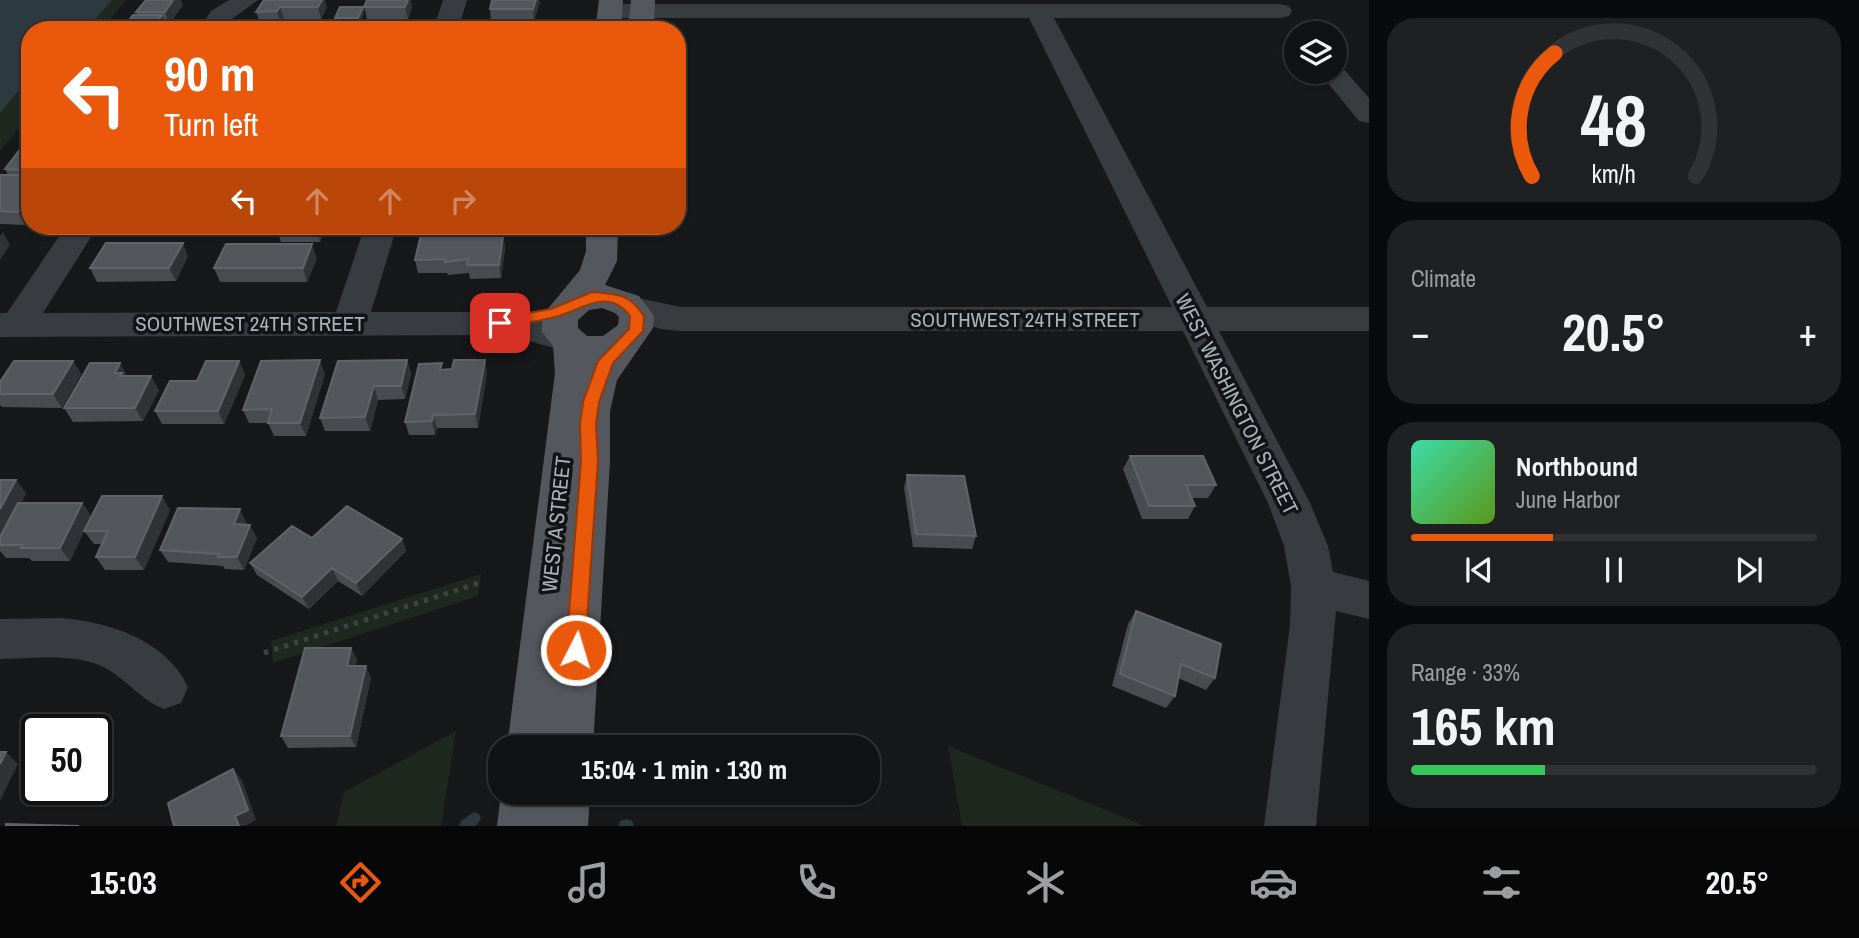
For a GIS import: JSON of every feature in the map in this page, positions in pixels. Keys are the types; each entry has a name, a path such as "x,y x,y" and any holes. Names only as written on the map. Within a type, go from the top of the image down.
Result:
{"main road":[{"path":"567,324 602,261 603,235"},
{"path":"567,324 593,350 617,346 631,321 625,291 626,235"},
{"path":"567,324 579,300 606,296 631,321"},
{"name":"WEST A STREET","path":"569,735 590,461 588,424 591,402 606,361 631,321"},
{"name":"WEST A STREET","path":"533,735 574,373 567,324"},
{"path":"523,826 526,805"},
{"path":"562,826 563,805"}],"street":[{"path":"217,21 220,16 246,0"},
{"path":"448,21 455,0"},
{"name":"WEST WASHINGTON STREET","path":"1038,11 1289,502 1306,546 1313,586 1313,625 1290,826"},
{"path":"610,14 1281,12"},
{"path":"1342,84 1369,115"},
{"path":"9,325 75,235"},
{"path":"350,323 378,235"},
{"name":"SOUTHWEST 24TH STREET","path":"631,321 1369,319"},
{"name":"SOUTHWEST 24TH STREET","path":"9,325 567,324"},
{"path":"1313,586 1369,600"},
{"path":"0,639 68,640 98,644 120,652 141,665 164,687"}],"path":[{"path":"264,653 479,583"}],"shaded area":[{"path":"0,0 126,0 108,21 21,21 21,126 0,151"},
{"path":"0,0 112,0 93,21 21,21 21,88 0,113"},
{"path":"481,574 478,596 273,663 271,641"},
{"path":"456,731 441,826 336,826 344,792"},
{"path":"948,746 1145,826 962,826"}],"building":[{"path":"146,0 173,0 165,12 136,12"},
{"path":"264,0 322,0 318,7 280,7 277,11 256,12"},
{"path":"367,0 408,0 405,7 364,7"},
{"path":"492,0 536,0 533,9 490,9"},
{"path":"340,7 363,7 358,18 335,18"},
{"path":"133,15 162,15 158,21 129,21"},
{"path":"21,148 21,170 5,169"},
{"path":"0,175 21,175 21,208 18,212 0,211"},
{"path":"421,235 503,235 499,265 467,265 468,259 445,262 445,259 415,260"},
{"path":"106,243 183,243 169,268 90,268"},
{"path":"226,244 312,244 303,268 214,268"},
{"path":"320,360 300,423 268,423 272,409 243,410 261,361"},
{"path":"407,360 401,386 374,386 365,417 320,418 338,361"},
{"path":"454,360 485,360 475,414 433,415 432,421 405,422 419,364 442,363 440,370 452,369"},
{"path":"14,361 73,361 53,394 0,394 0,382"},
{"path":"206,361 239,361 218,411 155,411 170,381 197,381"},
{"path":"90,363 120,363 115,373 122,373 120,376 151,376 135,408 64,408"},
{"path":"1130,456 1203,456 1216,485 1186,485 1195,506 1149,506"},
{"path":"907,475 964,476 976,536 916,534"},
{"path":"0,480 16,480 0,509"},
{"path":"102,496 162,496 135,557 96,557 108,531 84,531"},
{"path":"18,503 82,503 60,548 0,545 0,537"},
{"path":"347,506 402,539 356,583 332,568 302,597 250,563 292,526 312,538"},
{"path":"178,508 240,509 234,524 250,525 237,557 160,550"},
{"path":"1136,611 1221,644 1215,678 1181,664 1175,696 1120,674"},
{"path":"305,648 351,648 347,666 366,666 350,736 281,736"},
{"path":"0,752 6,752 0,764"},
{"path":"233,769 248,810 235,816 239,826 174,826 168,803"},
{"path":"6,824 79,826 6,826"}],"waterway":[{"path":"466,826 474,819"}],"route":[{"path":"500,323 554,313 579,300 606,296 628,304 637,316 636,331 606,361 591,402 588,424 590,461 576,650"}]}
